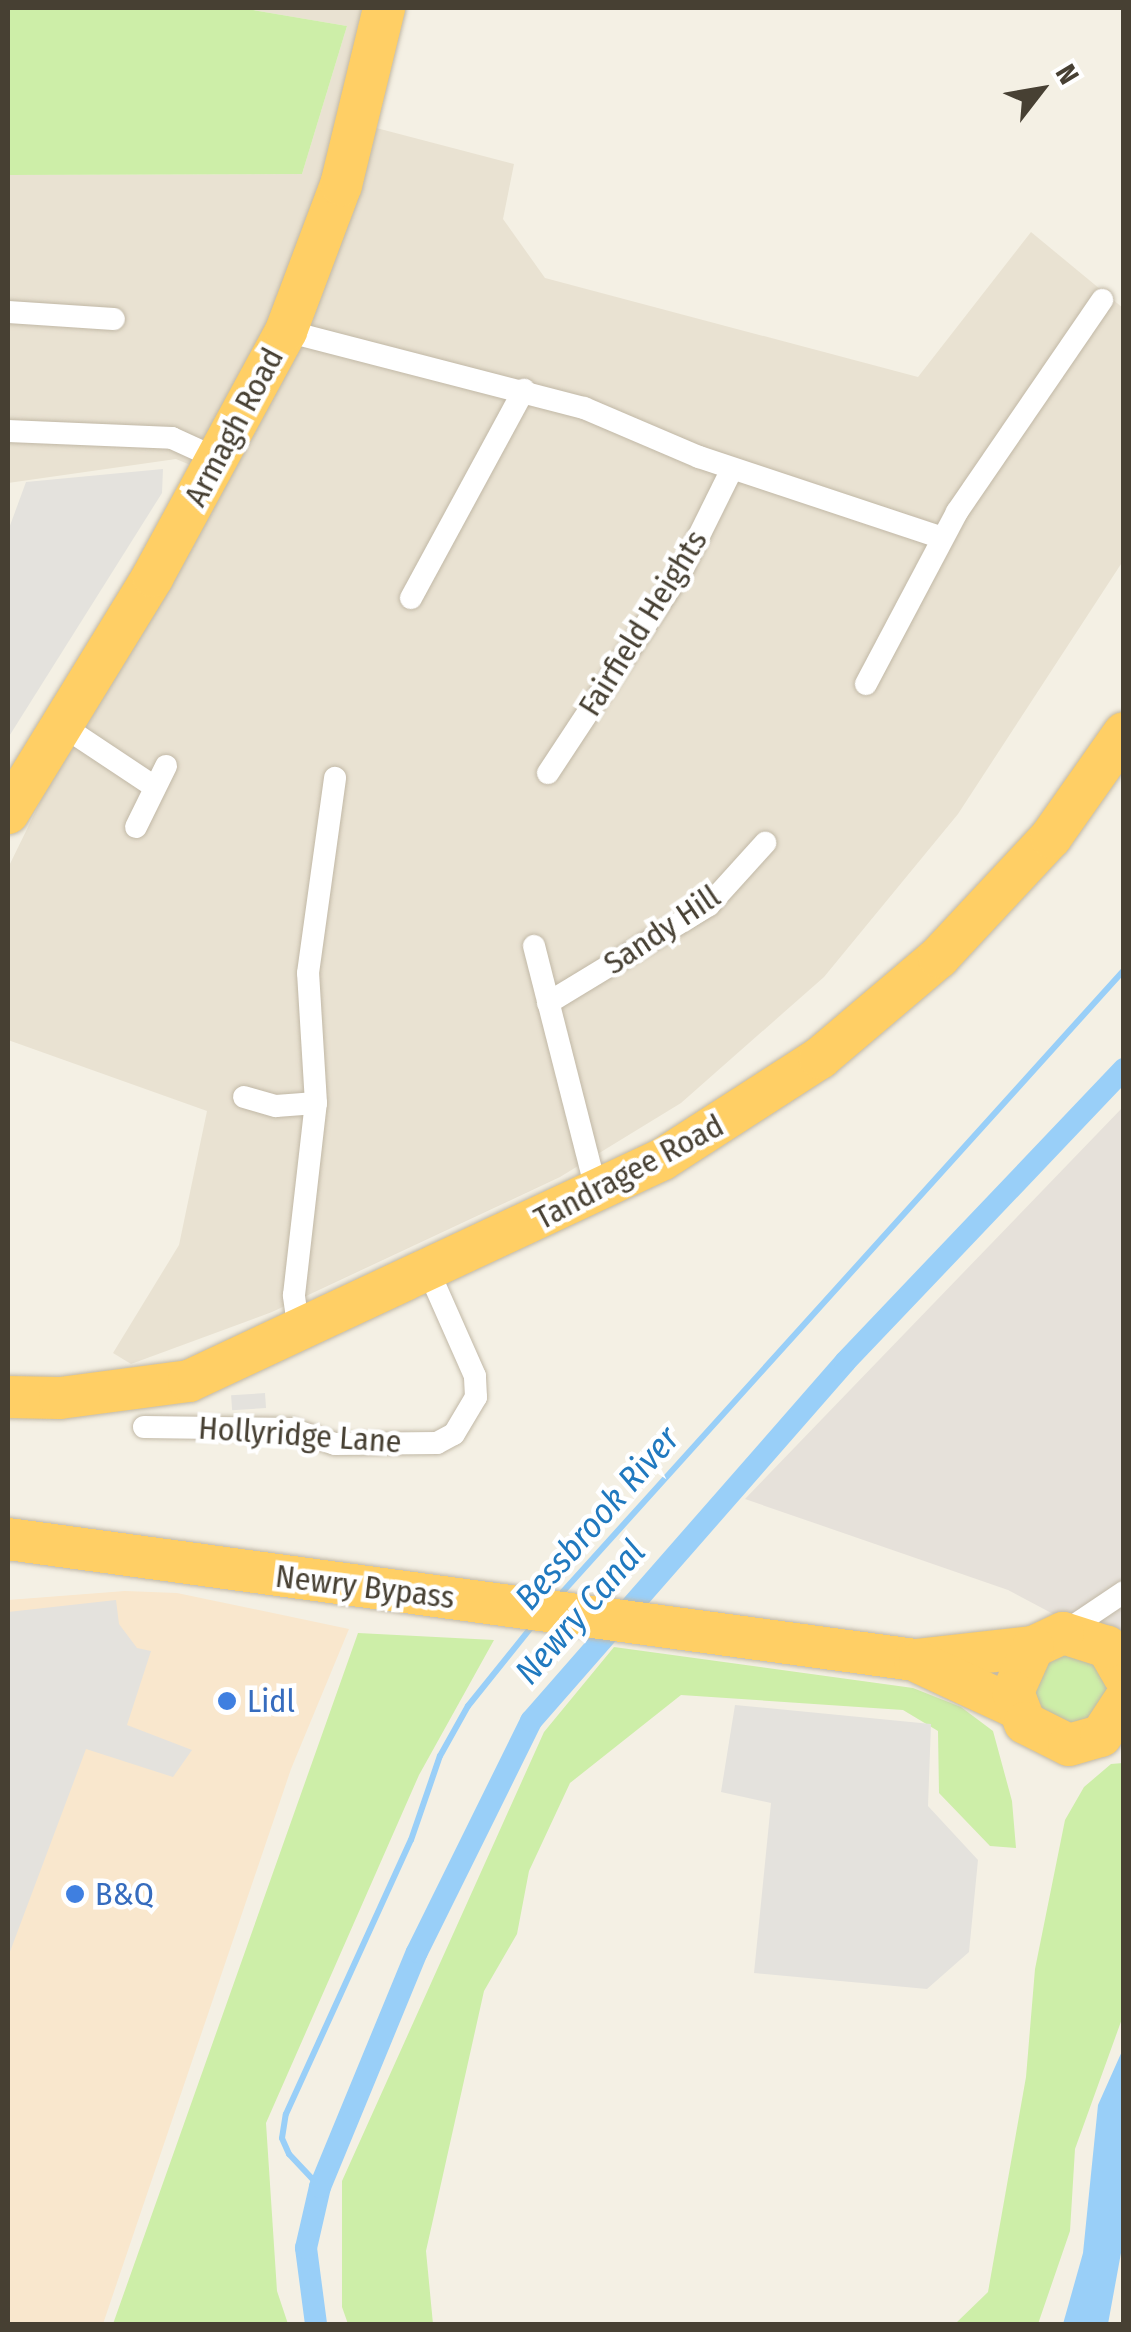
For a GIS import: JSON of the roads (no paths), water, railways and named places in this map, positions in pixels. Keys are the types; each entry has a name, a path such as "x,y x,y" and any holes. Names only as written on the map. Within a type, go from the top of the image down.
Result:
{"highway":[{"name":"Armagh Road","path":"8,813 220,460 286,331 341,185 384,8"},
{"name":"Tandragee Road","path":"8,1396 158,1389 299,1332 597,1194 742,1110 884,1007 998,898 1051,836 1124,732"},
{"path":"8,1539 52,1550"},
{"path":"8,1560 52,1550"},
{"name":"Newry Bypass","path":"52,1550 915,1660"},
{"path":"915,1660 1048,1640 1107,1647 1123,1674"},
{"path":"1048,1640 1015,1675 1017,1708 1025,1723 1052,1742 1085,1743 1116,1724"},
{"path":"915,1660 1017,1708"}],"street":[{"path":"866,684 942,538 1102,300"},
{"path":"8,312 114,319"},
{"path":"286,331 524,390 624,422 732,469 942,538"},
{"path":"411,598 524,390"},
{"path":"8,431 172,438 220,460"},
{"name":"Fairfield Heights","path":"548,774 683,568 732,469"},
{"path":"60,724 160,777 136,826"},
{"path":"299,1332 294,1295 316,1103 308,973 336,778"},
{"name":"Sandy Hill","path":"548,1003 708,905 765,843"},
{"path":"534,946 597,1194"},
{"path":"244,1097 276,1106 316,1103"},
{"name":"Hollyridge Lane","path":"144,1428 291,1429 335,1444 437,1443 454,1434 476,1397 475,1376 429,1272"},
{"path":"1048,1640 1124,1592"}],"water":[{"path":"1123,2049 1123,2242 1108,2324 1063,2324 1083,2253 1098,2105"}],"waterway":[{"name":"Bessbrook River","path":"559,1596 1124,970"},
{"name":"Newry Canal","path":"316,2324 306,2248 320,2187 417,1952 531,1721 845,1362 1124,1069"},
{"name":"Bessbrook River","path":"320,2187 289,2154 282,2138 286,2114 411,1840 440,1756 468,1706 534,1624"}],"place":[{"name":"Lidl","path":"227,1701"},
{"name":"B&Q","path":"75,1894"}]}
